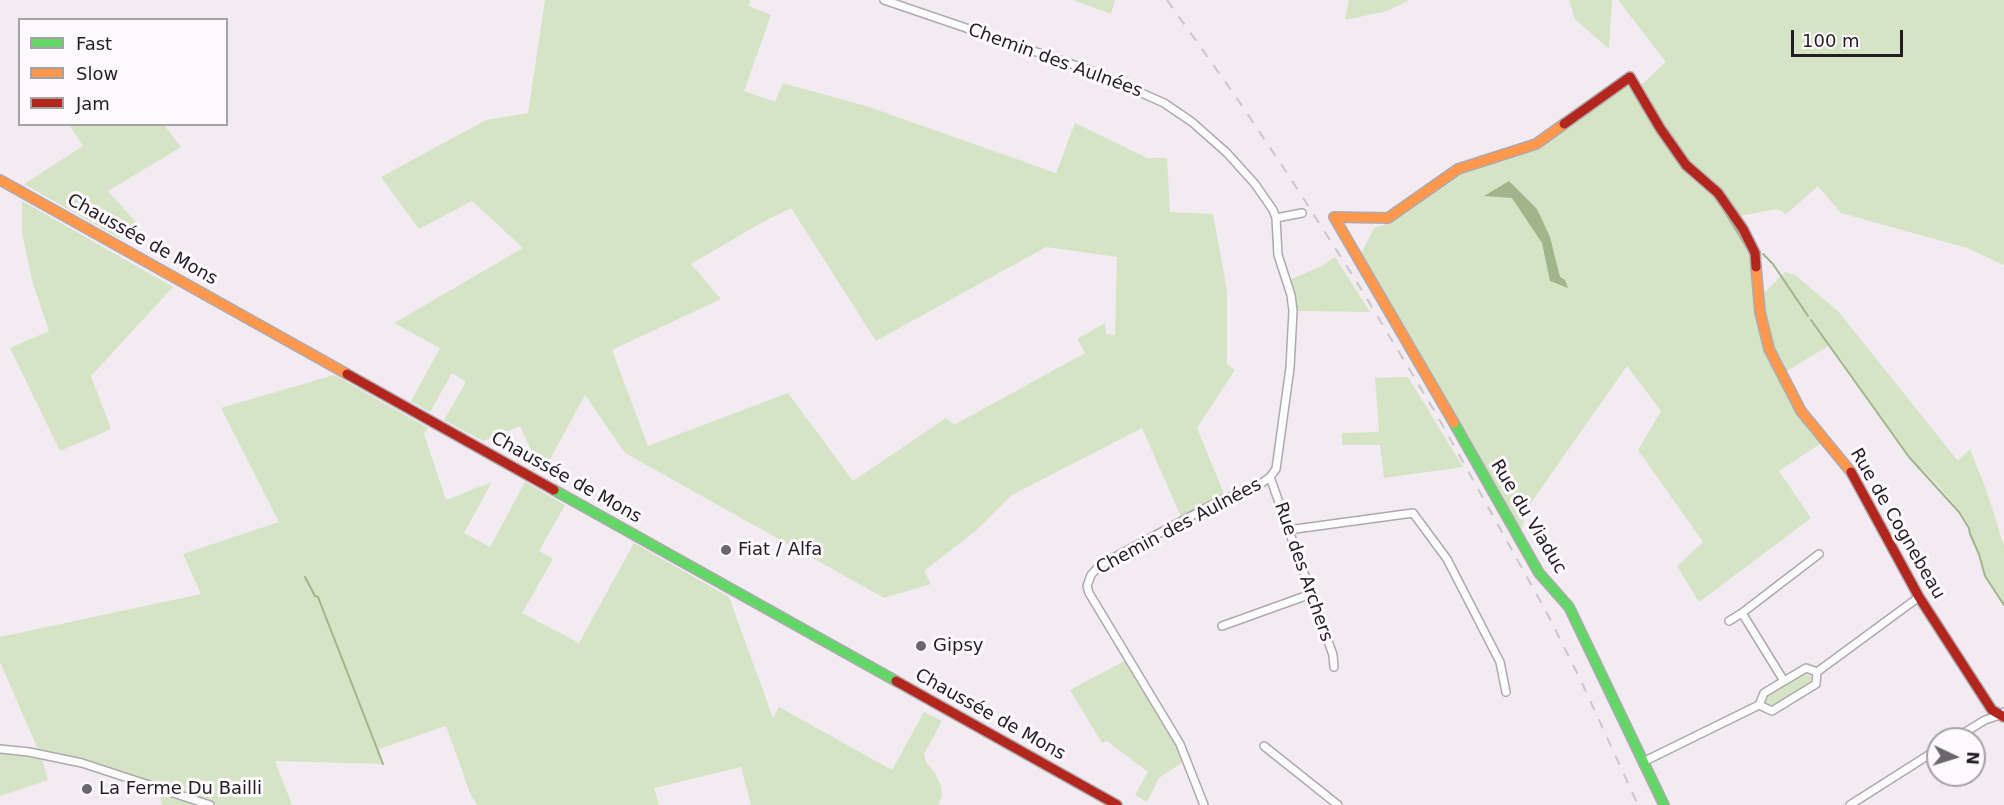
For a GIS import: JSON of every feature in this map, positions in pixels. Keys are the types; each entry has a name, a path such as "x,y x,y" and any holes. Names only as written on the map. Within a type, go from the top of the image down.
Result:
{"street":[{"name":"Chemin des Aulnées","path":"884,0 1092,71 1164,103 1192,122 1227,153 1255,184 1273,210 1276,218 1278,255 1291,295 1293,311 1290,368 1276,469 1270,477 1255,488 1221,500 1100,565 1094,570 1089,580 1089,593 1180,744 1204,805"},
{"name":"Rue de Cognebeau","path":"1352,250 1334,217 1388,218 1458,169 1536,144 1630,76 1660,128 1686,165 1718,192 1743,229 1755,253 1760,312 1769,349 1802,411 1849,468 1920,597 1992,710 2003,717"},
{"name":"Chaussée de Mons","path":"0,180 1117,805"},
{"path":"1276,218 1302,213"},
{"name":"Rue du Viaduc","path":"1352,250 1441,400 1539,573 1569,607 1645,761 1664,805"},
{"name":"Rue des Archers","path":"1270,477 1333,655 1334,667"},
{"path":"1288,530 1413,513 1447,559 1500,662 1506,692"},
{"path":"1729,621 1819,554"},
{"path":"1222,626 1311,594"},
{"path":"1759,705 1772,711 1816,684 1817,672 1920,597"},
{"path":"1742,613 1784,681"},
{"path":"1645,761 1759,705 1764,693 1806,668 1817,672"},
{"path":"1974,727 1985,720 2003,717"},
{"path":"1264,746 1338,805"},
{"path":"0,749 29,752 82,763 210,805"},
{"path":"1850,805 1926,757"}],"shaded area":[{"path":"545,0 750,0 749,6 771,15 744,91 775,102 783,83 869,107 1056,173 1075,123 1147,158 1167,158 1170,212 1213,214 1227,291 1227,364 1235,370 1197,428 1224,494 1182,519 1142,428 1012,495 978,529 924,571 931,584 884,598 625,453 585,395 542,474 520,426 483,441 444,420 466,382 452,373 430,412 411,401 440,348 394,323 523,248 472,201 419,229 381,177 486,120 528,113","holes":["791,208 876,341 1046,247 1117,257 1115,335 1106,334 1105,323 1077,339 1085,353 954,425 946,418 853,481 788,393 648,446 612,350 721,299 691,264"]},
{"path":"1073,0 1115,0 1111,14"},
{"path":"1349,0 1410,0 1387,11 1345,20"},
{"path":"1569,0 1612,0 1609,49 1575,19"},
{"path":"1618,0 2004,0 2004,265 1967,248 1841,213 1818,186 1786,214 1777,209 1740,216 1751,263 1756,314 1763,350 1823,442 1779,471 1811,518 1699,602 1677,566 1703,542 1638,450 1661,411 1627,366 1528,507 1519,537 1361,254 1374,228 1390,223 1460,172 1537,146 1624,84 1640,86 1666,62"},
{"path":"70,126 165,126 181,147 108,191 136,222 119,238 24,184 83,146"},
{"path":"1509,181 1537,209 1550,237 1560,277 1565,280 1568,288 1550,281 1542,243 1512,198 1484,196"},
{"path":"22,201 173,287 91,376 111,429 60,451 10,348 49,331 33,284 22,233"},
{"path":"1335,257 1370,312 1298,311 1291,279 1322,266"},
{"path":"1785,272 1795,275 1838,311 1958,461 1970,449 1987,492 2004,546 2004,604 1986,576 1980,554 1970,534 1970,527 1960,511 1909,456 1830,345 1783,373 1775,356 1761,296"},
{"path":"334,375 428,428 424,434 446,500 492,482 464,533 490,547 525,482 565,505 539,551 553,559 522,613 579,643 634,543 729,597 773,718 779,707 892,770 924,712 942,721 924,754 926,762 935,773 941,786 942,796 938,805 751,805 741,767 654,788 659,805 477,805 470,793 446,726 379,749 383,764 275,761 292,805 210,805 200,802 198,805 162,805 159,789 100,768 41,756 48,780 0,796 0,749 40,754 0,662 0,637 201,594 183,554 279,522 221,408"},
{"path":"1408,377 1463,467 1384,478 1380,445 1342,445 1342,433 1379,432 1375,378"},
{"path":"1128,659 1186,760 1159,778 1147,802 1135,795 1148,772 1107,741 1102,743 1070,690"},
{"path":"1804,674 1811,677 1810,684 1773,706 1769,707 1766,704 1767,696"}],"waterway":[{"path":"1665,142 1682,168 1691,175"},
{"path":"1720,204 1750,253"},
{"path":"1763,254 1773,264 1808,316"},
{"path":"1811,320 1909,457 1959,512 1969,528 1985,576 2004,605"},
{"path":"305,577 315,596 318,597 383,764"}],"railway":[{"path":"1167,0 1289,176 1355,279 1438,417 1548,615 1638,805"}],"traffic: fast":[{"path":"1454,423 1539,573 1569,607 1664,805"},
{"path":"554,490 896,681"}],"traffic: slow":[{"path":"1454,423 1334,217 1388,218 1458,169 1536,144 1564,124"},
{"path":"0,180 347,374"},
{"path":"1756,267 1760,312 1769,349 1801,411 1851,472"}],"traffic: jam":[{"path":"1564,124 1630,77 1660,128 1686,165 1718,193 1743,229 1755,253 1756,267"},
{"path":"347,374 554,490"},
{"path":"1851,472 1919,597 1992,710 2004,717"},
{"path":"896,681 1117,805"}],"place":[{"name":"Fiat / Alfa","path":"726,550"},
{"name":"Gipsy","path":"921,646"},
{"name":"La Ferme Du Bailli","path":"87,789"}]}
